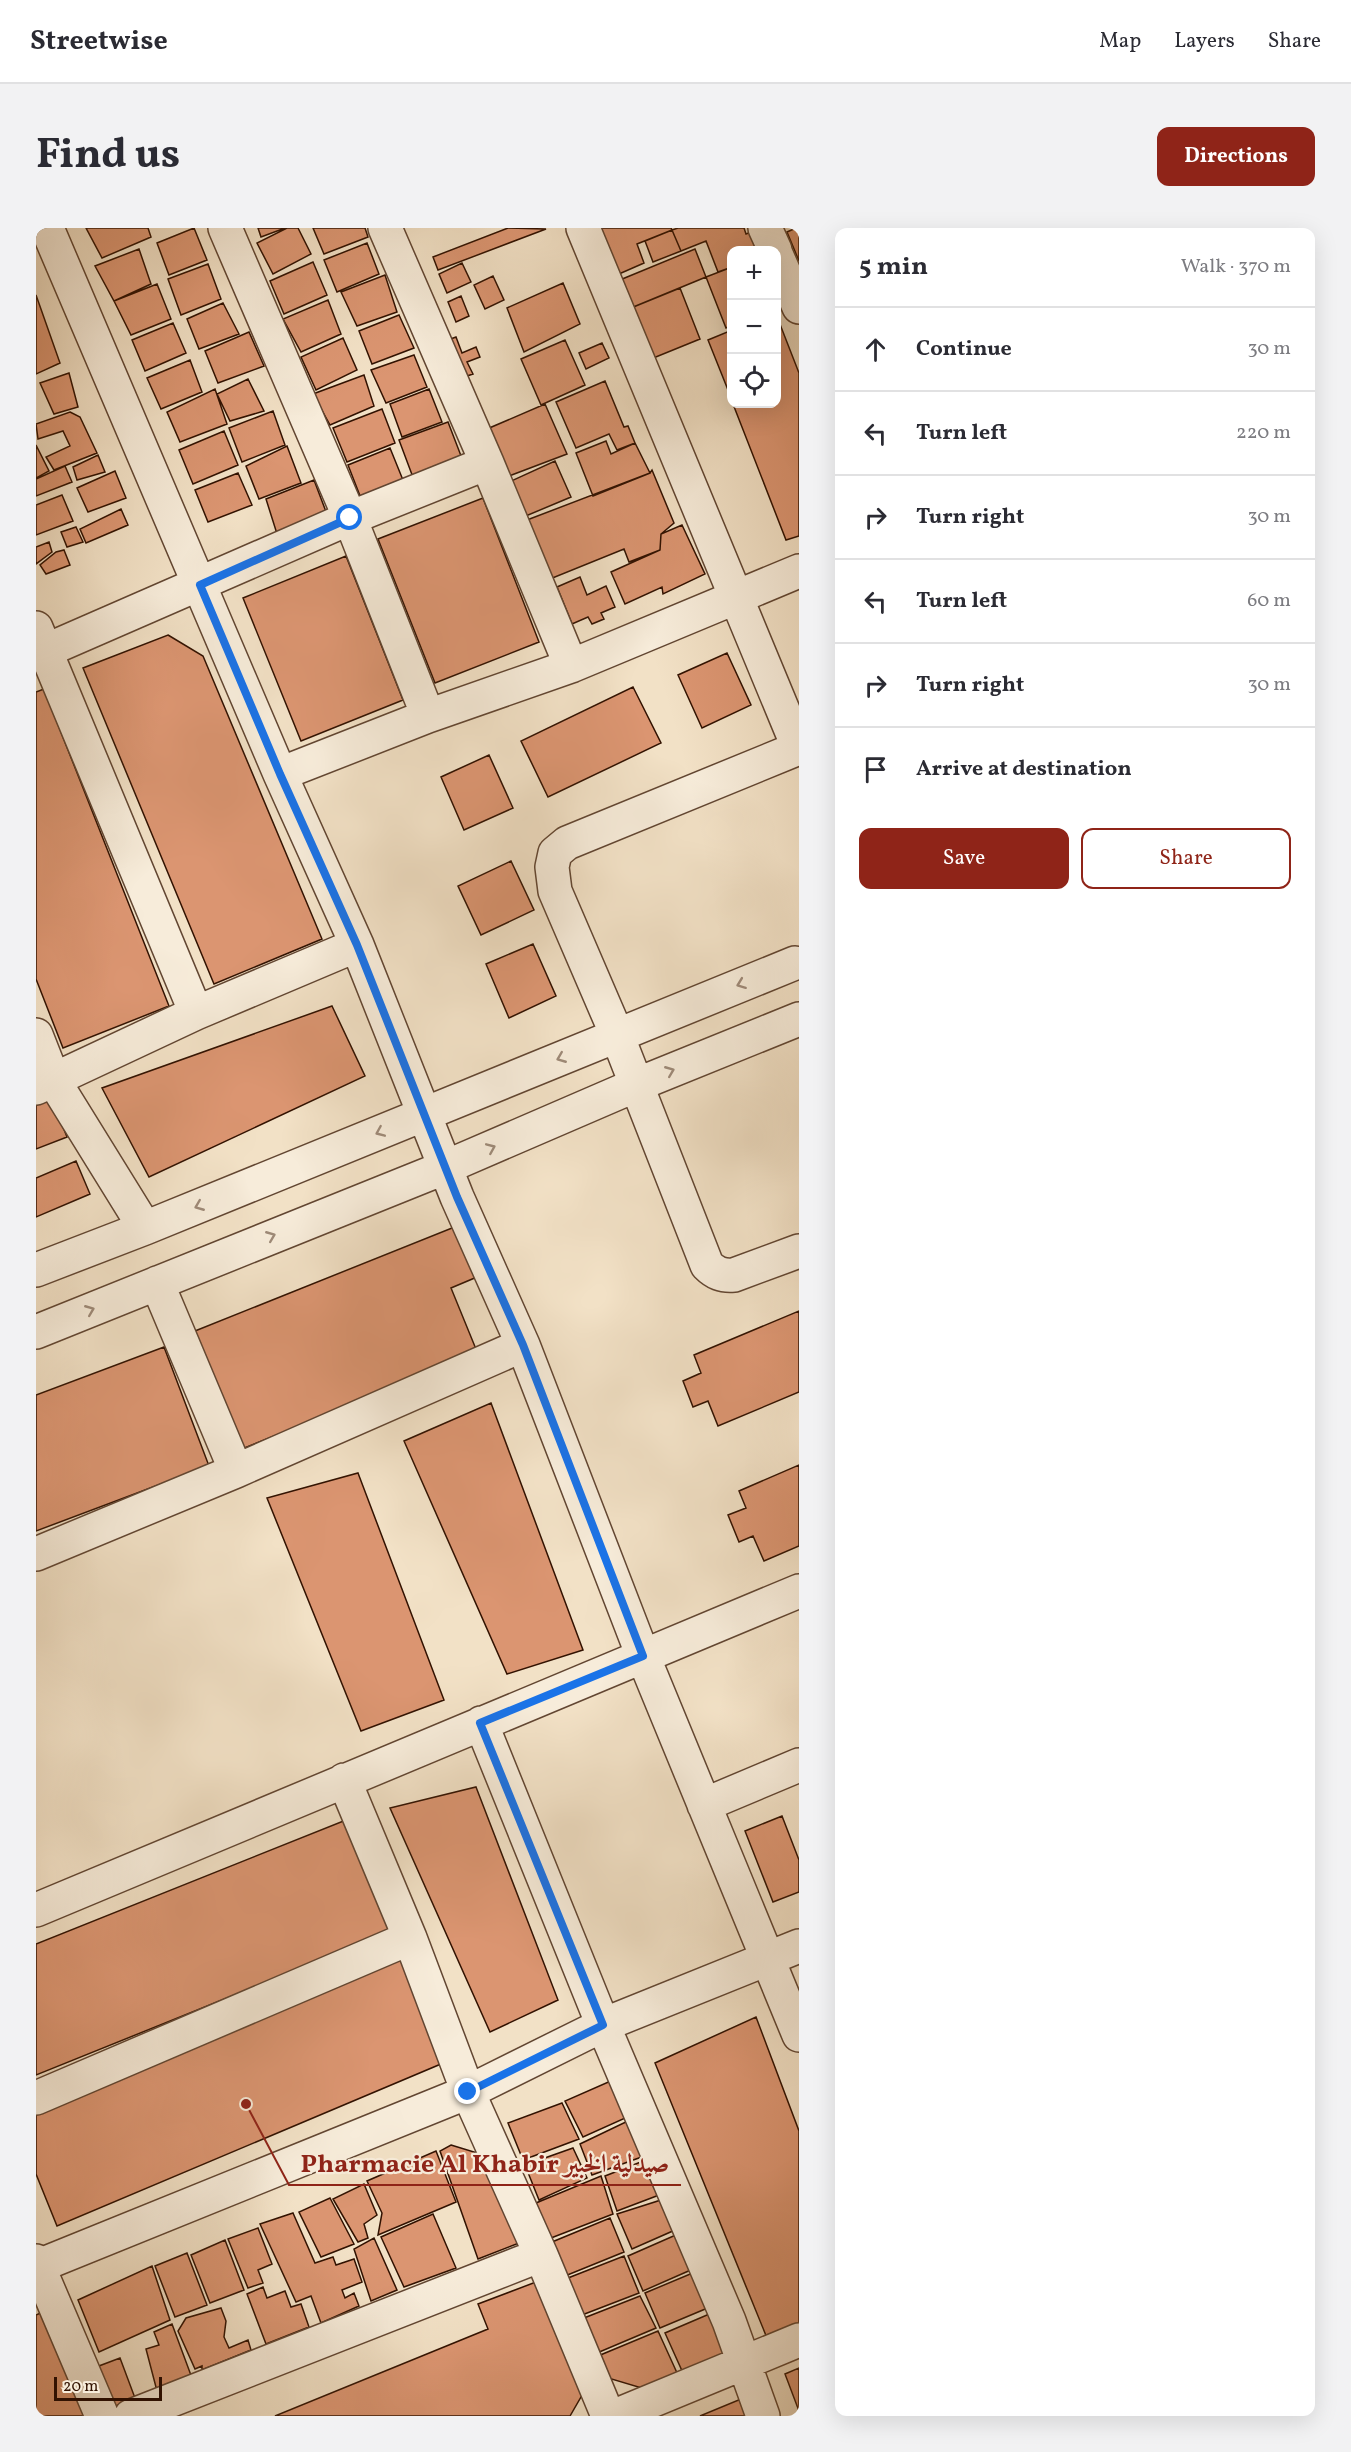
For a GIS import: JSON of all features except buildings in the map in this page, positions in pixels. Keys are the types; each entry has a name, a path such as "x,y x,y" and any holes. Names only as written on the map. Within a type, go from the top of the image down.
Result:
{"street":[{"path":"47,228 280,774 357,945 446,1167 523,1345 643,1656 799,2036"},
{"path":"225,228 350,518 428,716"},
{"path":"385,228 487,463 571,666"},
{"path":"583,228 799,748 567,843 555,853 552,867 555,891 617,1035 703,1257 713,1271 724,1276 734,1275 799,1251"},
{"path":"765,228 773,246"},
{"path":"781,264 799,307"},
{"path":"196,1013 39,644 200,585 350,518 487,463"},
{"path":"280,774 428,716 571,666 799,571"},
{"path":"45,1085 196,1013 357,945"},
{"path":"36,1270 145,1228 798,961"},
{"path":"36,1332 446,1167 636,1084 799,1018"},
{"path":"36,1035 45,1085 145,1228"},
{"path":"157,1283 236,1472"},
{"path":"36,1554 236,1472 523,1345"},
{"path":"36,1910 799,1591"},
{"path":"480,1723 745,2364 763,2416"},
{"path":"704,1805 799,1765"},
{"path":"344,1780 410,1938 468,2092 541,2254 608,2416"},
{"path":"36,2098 410,1938"},
{"path":"102,2416 37,2265 468,2092 603,2025 799,1946"},
{"path":"131,2416 541,2254"},
{"path":"615,2416 799,2340"}],"place":[{"name":"Pharmacie Al Khabir صيدلية الخبير","path":"246,2104"}],"route":[{"path":"350,518 200,585 280,774 357,945 457,1197 523,1345 643,1656 480,1723 603,2025 468,2092"}]}
